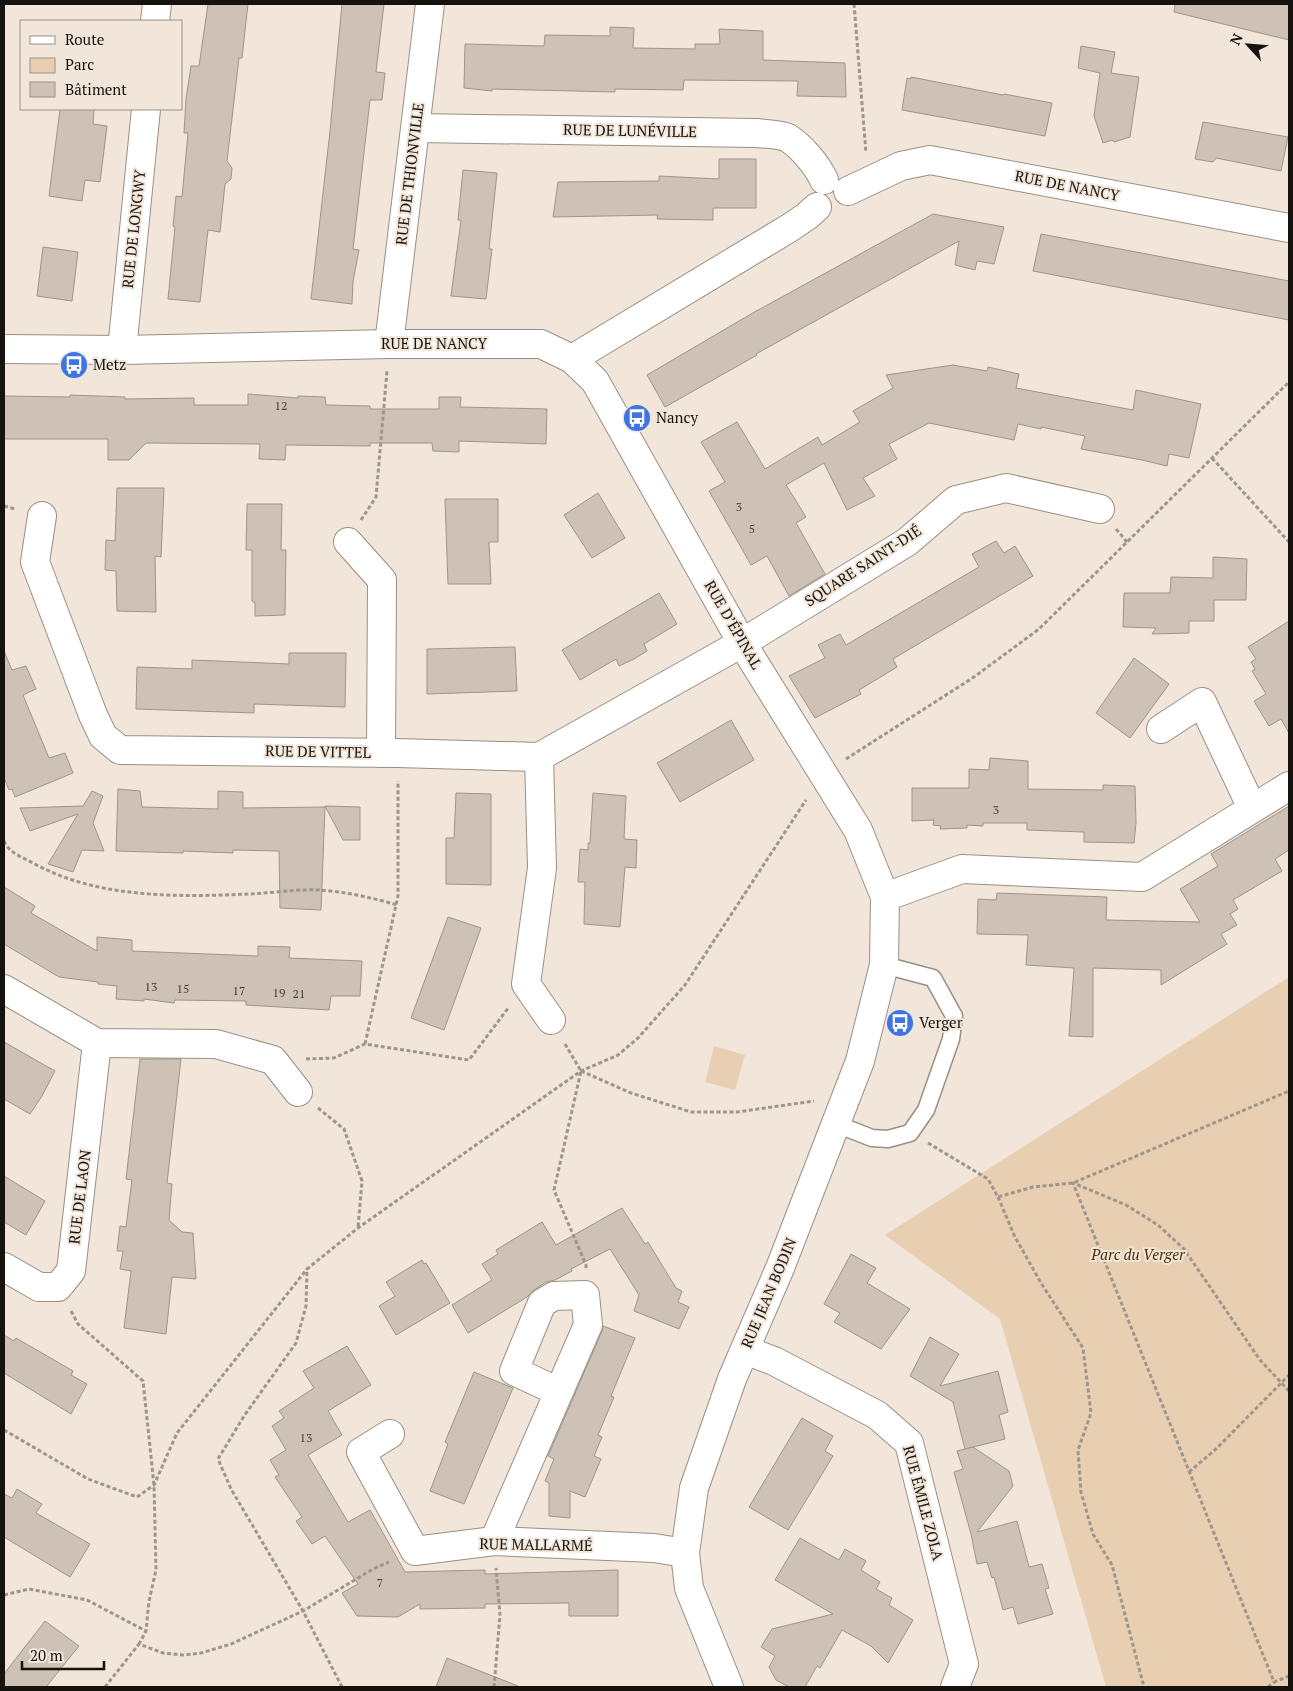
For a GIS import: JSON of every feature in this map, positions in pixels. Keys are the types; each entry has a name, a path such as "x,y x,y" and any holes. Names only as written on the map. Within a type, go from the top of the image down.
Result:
{"street":[{"path":"155,20 157,4"},
{"name":"RUE DE THIONVILLE","path":"389,344 430,4"},
{"name":"RUE DE LONGWY","path":"122,350 146,110"},
{"name":"RUE DE LUNÉVILLE","path":"416,128 756,133 786,138 803,151 821,173 836,185"},
{"name":"RUE DE NANCY","path":"836,185 883,174 901,166 930,160 1289,228"},
{"path":"572,359 791,227 816,207 826,214 837,214 849,202 836,185"},
{"name":"RUE DE NANCY","path":"4,349 122,350 389,344 541,344 572,359"},
{"name":"RUE D’ÉPINAL","path":"572,359 595,382 742,643 858,830 886,897"},
{"name":"SQUARE SAINT-DIÉ","path":"742,643 907,542 956,500 1006,488 1100,510"},
{"name":"RUE DE VITTEL","path":"42,516 35,562 93,715 103,736 120,750 539,757"},
{"path":"348,542 382,580 389,753"},
{"path":"551,1020 526,984 542,868 539,757 742,643"},
{"path":"1161,729 1202,702 1252,808"},
{"path":"886,897 962,870 1142,878 1289,786"},
{"name":"RUE JEAN BODIN","path":"729,1687 689,1588 686,1553 694,1488 732,1379 780,1268 860,1061 884,965 886,897"},
{"path":"4,989 97,1043 216,1044 273,1060 298,1092"},
{"name":"RUE DE LAON","path":"58,1287 71,1271 97,1043"},
{"path":"4,1267 39,1287 58,1287"},
{"path":"494,1541 559,1392 588,1325 585,1295 554,1296 542,1303 514,1371 559,1392"},
{"name":"RUE ÉMILE ZOLA","path":"745,1350 774,1361 878,1415 909,1443 964,1664 955,1687"},
{"path":"390,1434 360,1452 415,1551"},
{"name":"RUE MALLARMÉ","path":"415,1551 494,1541 654,1548 686,1553"}],"lane":[{"path":"841,1112 872,1138 888,1139 910,1133 926,1110 951,1039 954,1016 933,978 884,965"}],"path":[{"path":"854,4 865,152 883,174"},
{"path":"348,542 376,497 389,344"},
{"path":"4,1430 88,1479 137,1497 154,1485 177,1433 307,1269 358,1228 581,1070 618,1055 638,1038 685,985 823,774 974,677 1039,629 1289,382"},
{"path":"1212,458 1289,542"},
{"path":"365,1044 397,904 389,753"},
{"path":"4,841 7,849 48,872 68,879 111,889 164,896 318,890 397,904"},
{"path":"273,1060 334,1058 365,1044 470,1060 526,984"},
{"path":"551,1020 581,1070 631,1093 691,1112 737,1112 816,1101 841,1112"},
{"path":"581,1070 554,1190 586,1265 585,1295"},
{"path":"998,1197 1033,1187 1073,1183 1289,1091"},
{"path":"298,1092 344,1129 362,1181 358,1228"},
{"path":"910,1133 988,1178 1015,1236 1041,1283 1083,1348 1090,1413 1078,1450 1081,1492 1094,1534 1112,1565 1144,1687"},
{"path":"1073,1183 1126,1205 1158,1225 1184,1249 1260,1360 1289,1391"},
{"path":"1073,1183 1274,1682"},
{"path":"307,1269 306,1306 296,1343 244,1416 218,1459 231,1489 303,1611 342,1687"},
{"path":"58,1287 78,1324 143,1380 154,1485 156,1570 146,1631 139,1644 105,1687"},
{"path":"1189,1472 1216,1449 1289,1375"},
{"path":"494,1541 500,1615 494,1687"},
{"path":"139,1644 163,1653 183,1655 201,1653 231,1644 303,1611 373,1569 415,1551"},
{"path":"4,1596 29,1589 87,1600 146,1631"},
{"path":"1268,1687 1274,1682 1289,1676"}],"green space":[{"name":"Parc du Verger","path":"1289,977 1289,1687 1106,1687 1000,1319 885,1235"},
{"path":"714,1046 745,1055 735,1090 705,1082"}],"building":[{"path":"208,4 248,4 242,58 239,58 227,161 232,168 231,179 225,184 220,232 208,230 200,302 168,299 176,196 182,197 188,133 184,133 186,99 191,66 199,66"},
{"path":"342,4 384,4 376,72 385,73 382,100 370,100 353,249 359,250 353,281 352,304 311,299"},
{"path":"1175,4 1289,4 1289,40 1174,12"},
{"path":"610,27 634,28 633,48 695,49 695,44 720,44 719,29 763,31 763,60 845,63 846,97 797,96 798,81 684,80 683,90 615,89 615,92 492,89 492,91 464,88 465,44 544,46 545,35 610,36"},
{"path":"1081,46 1115,52 1111,73 1139,77 1130,137 1103,143 1094,116 1100,73 1078,68"},
{"path":"911,77 1052,103 1045,136 902,110 907,78 911,79"},
{"path":"60,110 94,110 93,124 107,126 100,182 85,180 82,201 49,196"},
{"path":"1203,122 1288,137 1281,171 1216,158 1213,162 1195,159"},
{"path":"719,159 756,159 756,208 713,208 713,220 657,219 658,215 553,217 558,182 659,181 659,176 719,179"},
{"path":"463,170 497,173 489,249 492,249 486,299 451,296 461,220 458,220"},
{"path":"933,214 1004,227 994,264 977,261 975,270 955,265 959,241 665,407 647,375 751,314"},
{"path":"1041,234 1289,281 1289,320 1033,271"},
{"path":"43,247 78,252 72,301 37,296"},
{"path":"953,365 987,371 988,367 1019,374 1016,388 1133,410 1136,390 1201,404 1189,458 1169,454 1167,466 1081,449 1085,436 1041,427 1041,429 1018,424 1014,440 929,423 889,444 897,459 863,478 875,496 847,510 824,463 786,485 806,517 796,523 825,574 789,596 767,556 751,565 709,491 725,482 701,442 737,422 765,469 818,437 822,445 860,422 853,411 893,388 886,375"},
{"path":"248,394 298,398 298,396 325,397 326,405 370,406 370,409 439,409 439,397 461,397 460,407 547,409 546,444 459,441 459,452 433,451 432,443 370,443 370,446 286,445 285,460 259,459 260,444 146,443 129,460 108,460 108,439 4,439 4,396 70,397 70,395 125,397 125,399 194,398 194,405 248,405"},
{"path":"117,488 164,488 161,557 155,556 156,612 117,611 116,571 105,570 106,540 115,541"},
{"path":"598,493 625,538 592,558 564,515"},
{"path":"445,499 498,499 498,542 489,542 491,584 448,584"},
{"path":"247,504 282,504 281,550 286,550 285,615 255,616 255,603 252,601 252,550 246,550"},
{"path":"996,541 1004,553 1015,546 1033,576 893,659 897,667 859,690 861,694 815,718 789,676 825,658 818,645 840,634 846,645 979,567 972,554"},
{"path":"1213,557 1247,559 1246,600 1214,600 1214,621 1189,621 1189,633 1152,634 1156,628 1123,627 1124,593 1170,593 1171,577 1213,578"},
{"path":"659,593 677,624 644,644 647,651 634,659 619,666 616,659 580,680 562,650"},
{"path":"1289,621 1289,733 1281,719 1269,726 1254,701 1266,694 1252,671 1255,669 1251,662 1256,659 1248,647"},
{"path":"515,647 517,691 427,694 427,649"},
{"path":"4,651 12,670 26,666 36,689 23,695 49,758 65,753 73,773 15,797 12,789 9,790 4,778"},
{"path":"289,653 346,653 345,707 254,704 254,713 136,709 137,667 192,669 192,660 289,664"},
{"path":"1134,658 1169,684 1130,738 1096,713"},
{"path":"731,720 754,760 680,802 657,763"},
{"path":"990,758 1028,761 1028,789 1103,790 1103,785 1135,786 1136,823 1134,843 1084,842 1084,832 1027,830 1027,823 983,823 983,826 967,825 967,828 940,829 941,826 933,825 934,820 912,821 912,788 969,788 969,769 989,770"},
{"path":"118,789 140,791 142,807 218,809 218,791 243,792 243,808 325,807 321,910 280,908 279,851 233,850 233,853 183,851 183,853 116,851"},
{"path":"92,791 103,796 93,823 104,851 82,850 73,872 48,864 78,814 30,831 20,808 83,806"},
{"path":"456,793 491,794 491,885 446,884 446,838 454,838"},
{"path":"593,793 626,796 624,839 637,840 636,868 625,867 620,927 584,924 585,882 578,882 580,849 588,850 588,843 590,843"},
{"path":"325,806 360,807 360,840 343,840"},
{"path":"1289,806 1289,850 1275,859 1282,871 1233,900 1238,909 1230,914 1237,925 1221,934 1227,944 1161,985 1161,970 1093,968 1093,1037 1069,1036 1074,968 1026,965 1028,935 977,934 978,899 996,900 997,893 1107,897 1106,920 1200,922 1180,889 1218,866 1211,854"},
{"path":"4,887 35,906 31,913 97,951 97,937 132,940 132,951 258,956 258,946 290,947 289,958 362,961 360,996 331,996 329,1010 246,1005 246,1001 175,1000 174,1003 144,999 144,1001 116,999 117,986 59,977 4,944"},
{"path":"448,917 481,928 444,1030 411,1018"},
{"path":"4,1042 55,1071 30,1114 4,1099"},
{"path":"140,1059 181,1059 167,1183 172,1184 169,1220 182,1232 193,1233 196,1279 172,1277 166,1334 124,1328 131,1271 120,1269 123,1251 117,1251 120,1226 126,1227 132,1180 126,1179"},
{"path":"4,1176 45,1201 26,1235 4,1222"},
{"path":"622,1208 645,1244 648,1242 676,1288 682,1291 678,1302 689,1307 679,1329 634,1311 639,1295 610,1249 571,1269 572,1271 555,1280 546,1282 527,1297 468,1333 452,1305 492,1280 482,1264 498,1254 496,1250 542,1222 556,1245"},
{"path":"851,1254 876,1268 867,1283 910,1309 881,1349 834,1322 840,1313 824,1304"},
{"path":"422,1260 424,1264 426,1263 450,1303 396,1335 379,1306 395,1296 386,1282"},
{"path":"603,1326 635,1338 611,1396 614,1397 598,1435 602,1437 594,1456 601,1459 585,1497 570,1491 570,1518 549,1516 549,1483 545,1481 554,1459 548,1456"},
{"path":"4,1335 14,1341 16,1338 73,1371 71,1375 87,1384 71,1414 4,1373"},
{"path":"930,1337 959,1354 940,1386 998,1371 1008,1412 999,1415 1005,1439 965,1449 953,1402 910,1376"},
{"path":"347,1346 371,1385 328,1411 342,1435 308,1455 348,1522 370,1510 405,1572 485,1570 485,1574 618,1570 618,1616 569,1616 569,1603 485,1604 485,1608 420,1609 420,1604 398,1617 357,1616 342,1593 358,1584 325,1536 312,1544 296,1521 302,1517 275,1477 279,1475 270,1460 286,1450 272,1426 284,1418 279,1411 314,1388 303,1371"},
{"path":"474,1372 513,1388 464,1504 430,1491 448,1444 445,1442"},
{"path":"802,1418 833,1436 825,1451 833,1456 788,1530 749,1507"},
{"path":"973,1447 1009,1471 1013,1486 977,1532 1017,1521 1029,1567 1042,1564 1049,1588 1045,1589 1053,1614 1018,1624 1013,1607 1003,1610 994,1577 992,1578 987,1562 977,1564 954,1472 963,1469 957,1451"},
{"path":"17,1489 42,1504 36,1513 90,1544 70,1577 4,1537 4,1494 12,1498"},
{"path":"800,1538 839,1560 845,1549 866,1561 861,1570 880,1582 876,1589 892,1598 889,1605 913,1620 888,1663 871,1646 842,1630 820,1668 817,1666 805,1687 789,1687 776,1680 769,1667 775,1656 761,1647 772,1629 833,1614 775,1580"},
{"path":"45,1621 79,1646 46,1687 4,1687 4,1674"},
{"path":"447,1658 518,1686 518,1687 436,1687"}],"place":[{"name":"Metz","path":"74,365"},
{"name":"Nancy","path":"637,418"},
{"name":"Verger","path":"900,1023"}]}
